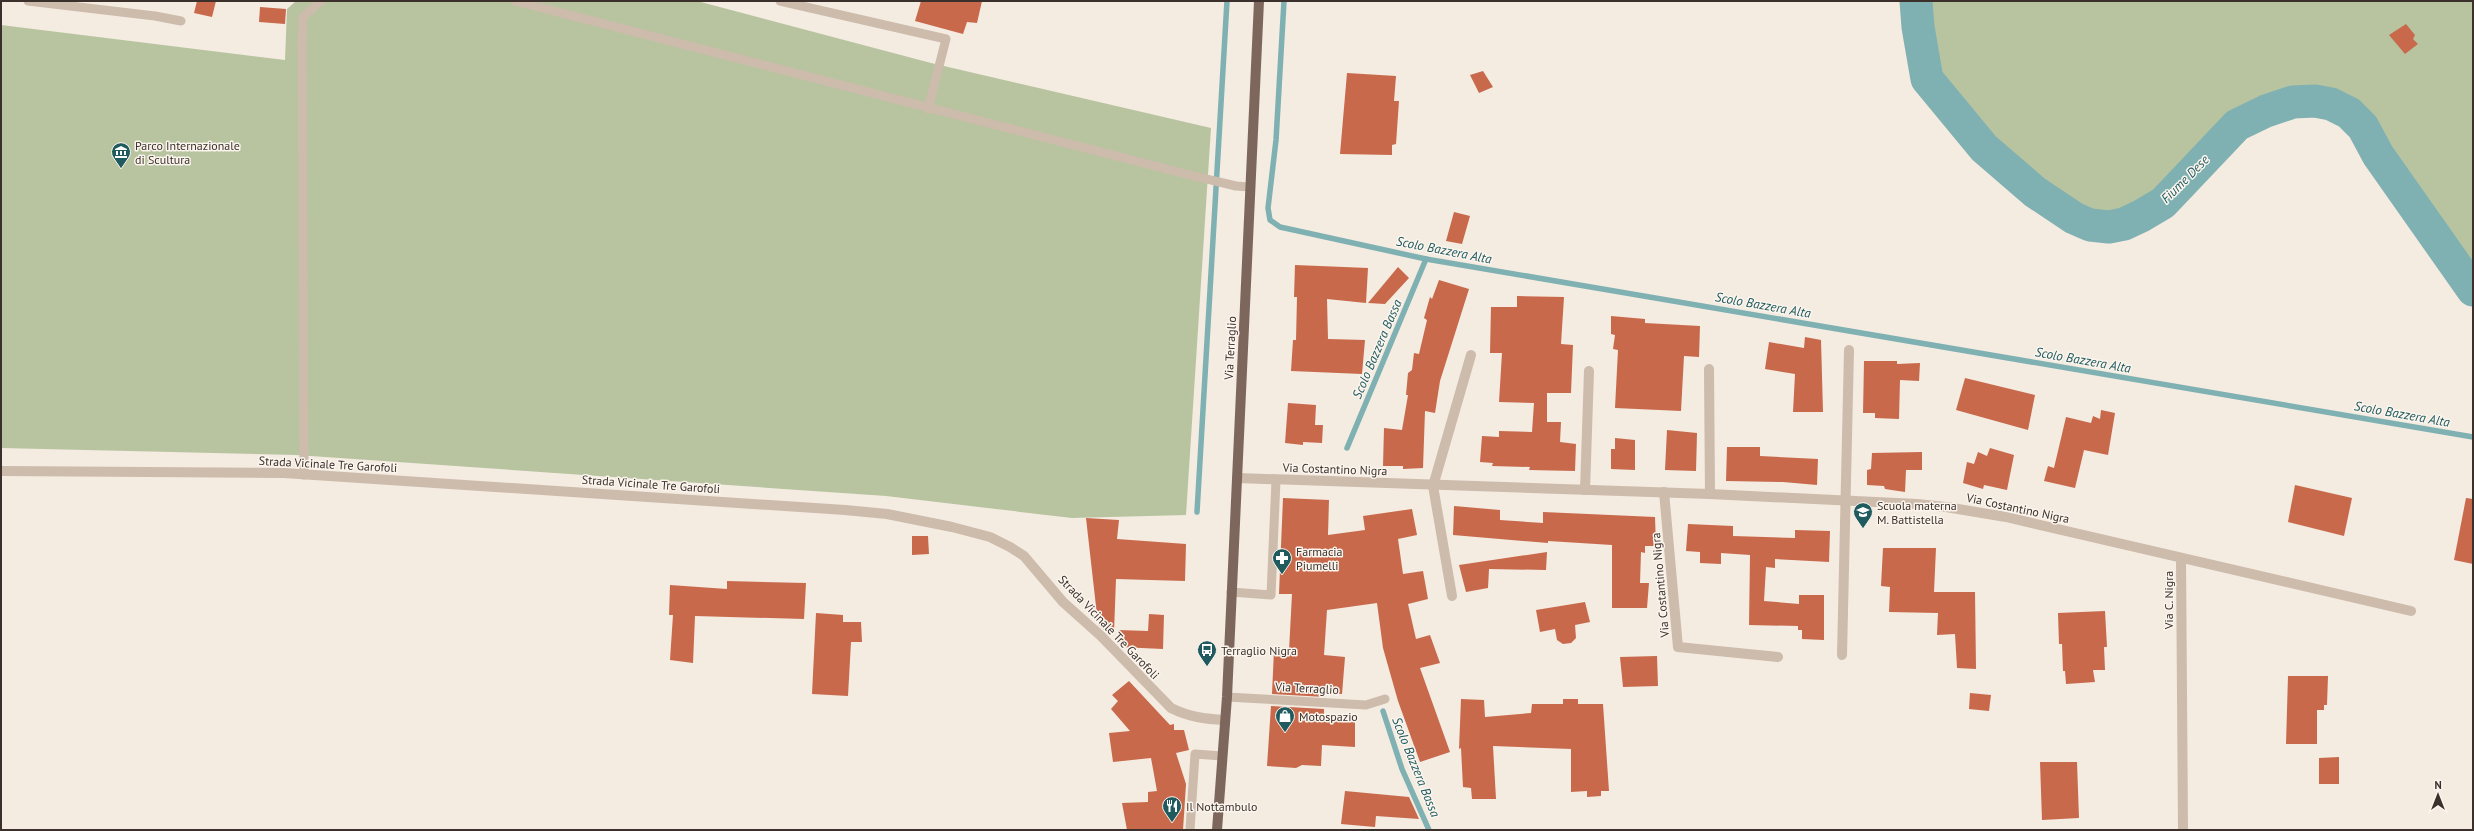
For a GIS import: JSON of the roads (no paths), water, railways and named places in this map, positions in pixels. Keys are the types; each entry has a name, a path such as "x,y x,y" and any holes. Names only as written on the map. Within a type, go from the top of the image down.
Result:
{"main road":[{"name":"Via Terraglio","path":"1218,830 1227,697 1258,1"}],"street":[{"path":"1842,655 1847,501 1849,350"},
{"path":"1452,596 1433,486 1471,355"},
{"path":"1709,369 1710,494"},
{"path":"1585,490 1589,371"},
{"name":"Strada Vicinale Tre Garofoli","path":"1,471 304,474 845,510 887,514 952,527 990,537 1024,556 1063,602 1101,636 1171,708 1184,715 1200,719 1225,720"},
{"name":"Via Costantino Nigra","path":"1237,478 1433,486 1664,492 1946,507 2006,517 2181,558"},
{"name":"Via Costantino Nigra","path":"1664,492 1678,647 1778,657"},
{"name":"Via C. Nigra","path":"2183,830 2181,558 2411,611"}],"lane":[{"path":"28,1 181,21"},
{"path":"304,474 302,36 303,17 321,1"},
{"path":"515,1 928,109 1212,180 1250,187"},
{"path":"780,1 946,39 928,109"},
{"path":"1231,592 1271,595 1276,480"},
{"name":"Via Terraglio","path":"1227,697 1366,705 1385,699"},
{"path":"1190,830 1195,754 1222,756"}],"waterway":[{"path":"1197,512 1227,1"},
{"name":"Scolo Bazzera Alta","path":"1284,1 1276,140 1268,208 1270,220 1280,227 1426,259 2473,437"},
{"name":"Fiume Dese","path":"1916,1 1918,27 1927,79 1984,148 2035,192 2074,218 2090,225 2109,227 2124,224 2141,216 2163,203 2237,125 2266,111 2293,102 2315,101 2331,104 2349,113 2363,127 2378,155 2473,290"},
{"name":"Scolo Bazzera Bassa","path":"1347,448 1426,259"},
{"name":"Scolo Bazzera Bassa","path":"1383,711 1402,769 1429,830"}],"place":[{"name":"Parco Internazionale di Scultura","path":"121,169"},
{"name":"Scuola materna M. Battistella","path":"1863,529"},
{"name":"Farmacia Piumelli","path":"1282,575"},
{"name":"Terraglio Nigra","path":"1207,667"},
{"name":"Motospazio","path":"1285,733"},
{"name":"Il Nottambulo","path":"1172,823"}]}
